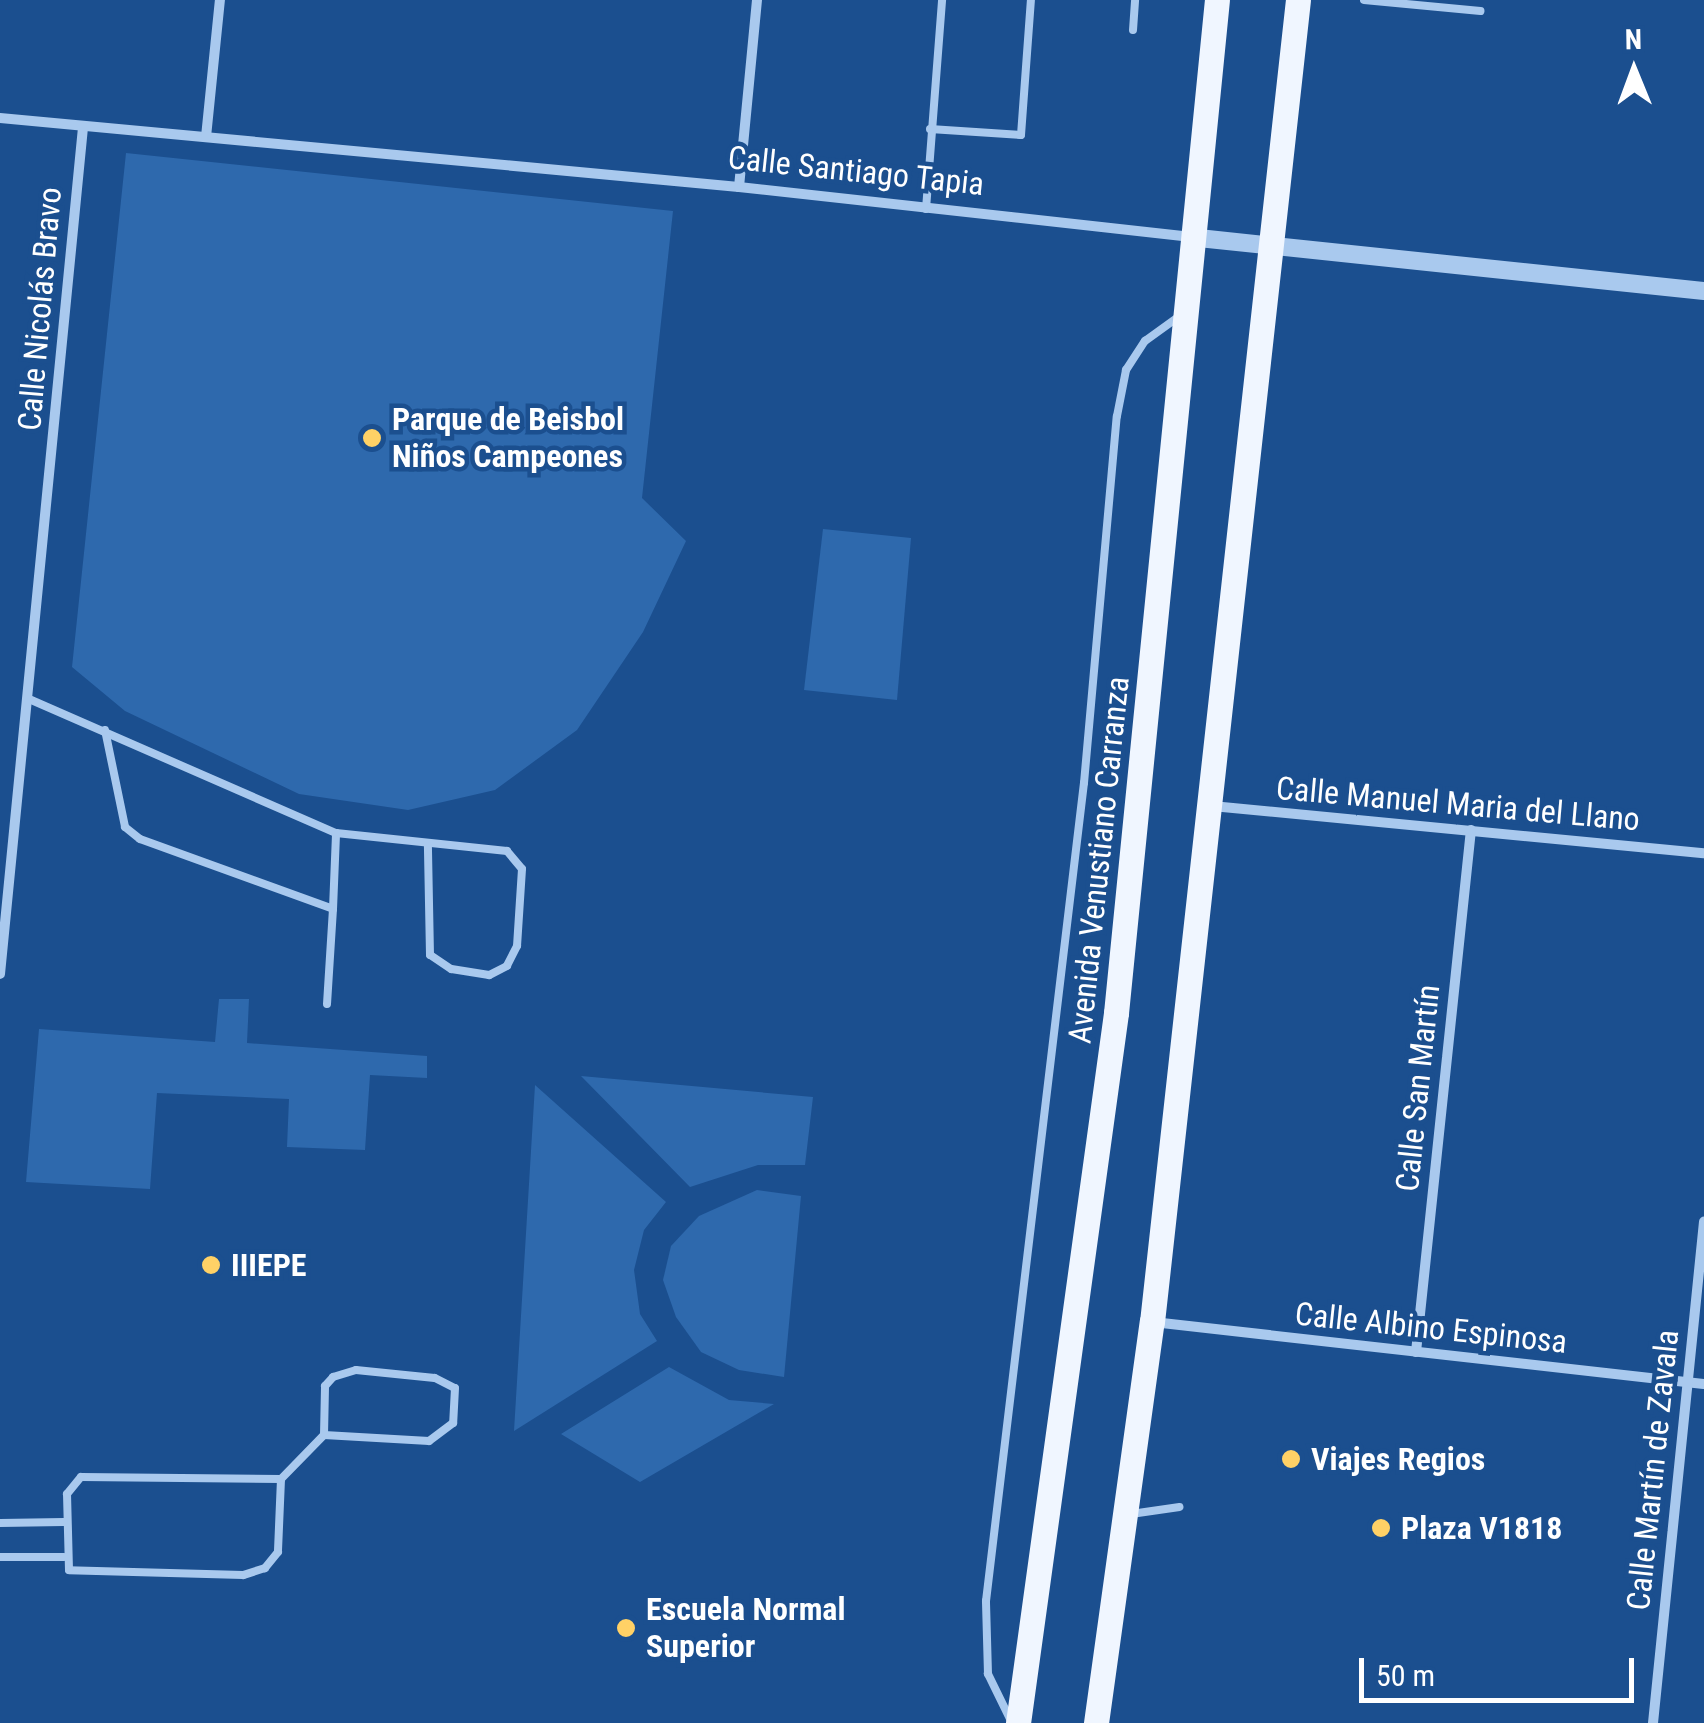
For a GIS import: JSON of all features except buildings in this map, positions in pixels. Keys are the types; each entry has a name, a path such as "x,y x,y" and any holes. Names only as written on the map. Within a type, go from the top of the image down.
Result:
{"main road":[{"name":"Avenida Venustiano Carranza","path":"1015,1723 1116,1013 1189,237 1217,0"},
{"path":"1096,1723 1152,1322 1298,0"}],"street":[{"path":"206,137 220,0"},
{"path":"738,187 757,0"},
{"name":"Calle Santiago Tapia","path":"0,118 738,187 1704,291"},
{"name":"Calle Nicolás Bravo","path":"0,974 83,127"},
{"name":"Calle Manuel Maria del Llano","path":"1208,806 1704,853"},
{"name":"Calle San Martín","path":"1416,1352 1470,830"},
{"name":"Calle Martín de Zavala","path":"1653,1723 1704,1222"},
{"name":"Calle Albino Espinosa","path":"1152,1322 1704,1384"}],"lane":[{"path":"926,209 942,0"},
{"path":"1021,135 1032,0"},
{"path":"1133,30 1135,0"},
{"path":"1364,0 1480,11"},
{"path":"930,129 1035,136"},
{"path":"1015,1723 988,1674 986,1601 1084,783 1117,416 1126,370 1145,341 1184,312"},
{"path":"29,699 336,834 428,846 498,847 517,856 517,946 507,966 489,975 451,969 430,955 428,846"},
{"path":"106,730 125,827 140,839 333,909"},
{"path":"327,1004 336,834"},
{"path":"281,1479 81,1477 67,1494 64,1556 76,1573 229,1576 265,1568 278,1552 281,1479 324,1435 325,1386 345,1372 435,1378 455,1388 453,1422 429,1441 324,1435"},
{"path":"1126,1515 1179,1507"},
{"path":"0,1523 64,1522"},
{"path":"0,1557 64,1556"}],"shaded area":[{"name":"Parque de Beisbol Niños Campeones","path":"126,153 673,211 642,498 686,541 643,632 577,730 495,790 408,810 299,794 125,711 72,667"},
{"path":"823,529 911,538 897,700 804,690"},
{"path":"219,999 249,999 247,1043 427,1056 427,1078 370,1075 365,1150 287,1147 289,1099 157,1093 150,1189 26,1182 39,1029 215,1042"},
{"path":"581,1076 813,1097 805,1165 758,1165 690,1187"},
{"path":"535,1085 666,1202 644,1230 634,1270 640,1314 657,1341 514,1431"},
{"path":"757,1190 801,1196 784,1377 739,1370 701,1352 676,1317 663,1280 671,1246 699,1216"},
{"path":"669,1367 729,1400 774,1404 640,1482 561,1434"}],"place":[{"name":"Parque de Beisbol Niños Campeones","path":"372,438"},
{"name":"IIIEPE","path":"211,1265"},
{"name":"Viajes Regios","path":"1291,1459"},
{"name":"Plaza V1818","path":"1381,1528"},
{"name":"Escuela Normal Superior","path":"626,1628"}]}
